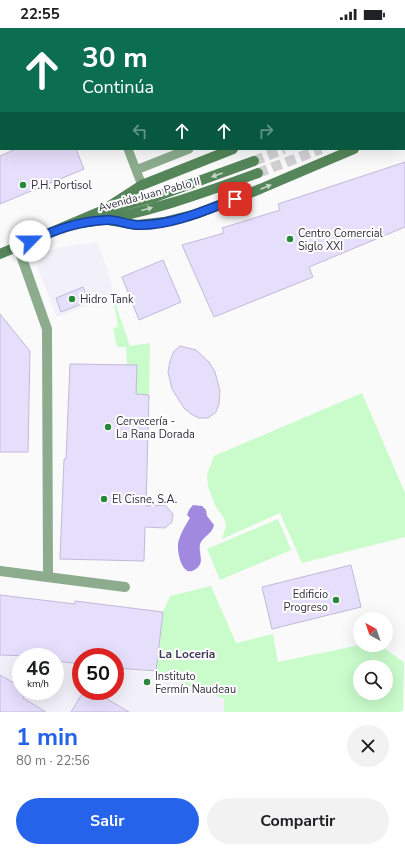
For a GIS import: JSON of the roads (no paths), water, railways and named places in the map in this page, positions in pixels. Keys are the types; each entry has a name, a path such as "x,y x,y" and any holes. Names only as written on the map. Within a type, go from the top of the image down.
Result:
{"main road":[{"path":"101,211 142,185 230,150"},
{"path":"108,220 137,225 164,222 196,214 260,189 352,150"},
{"name":"Avenida Juan Pablo II","path":"0,254 101,211 152,198 254,161"},
{"name":"Avenida Juan Pablo II","path":"68,225 108,220 180,201 258,173"}],"street":[{"path":"18,247 47,329 48,576"},
{"path":"0,571 125,587"}],"lane":[{"path":"128,150 142,185"},
{"path":"136,170 186,150"}],"tunnel":[{"path":"254,161 282,150"},
{"path":"258,173 318,150"}],"place":[{"name":"P.H. Portisol","path":"23,185"},
{"name":"Centro Comercial Siglo XXI","path":"290,239"},
{"name":"Hidro Tank","path":"72,299"},
{"name":"Cervecería - La Rana Dorada","path":"108,427"},
{"name":"El Cisne, S.A.","path":"104,499"},
{"name":"Edificio Progreso","path":"336,600"},
{"name":"Instituto Fermín Naudeau","path":"147,682"}],"district":[{"name":"La Loceria","path":"187,654"}]}
